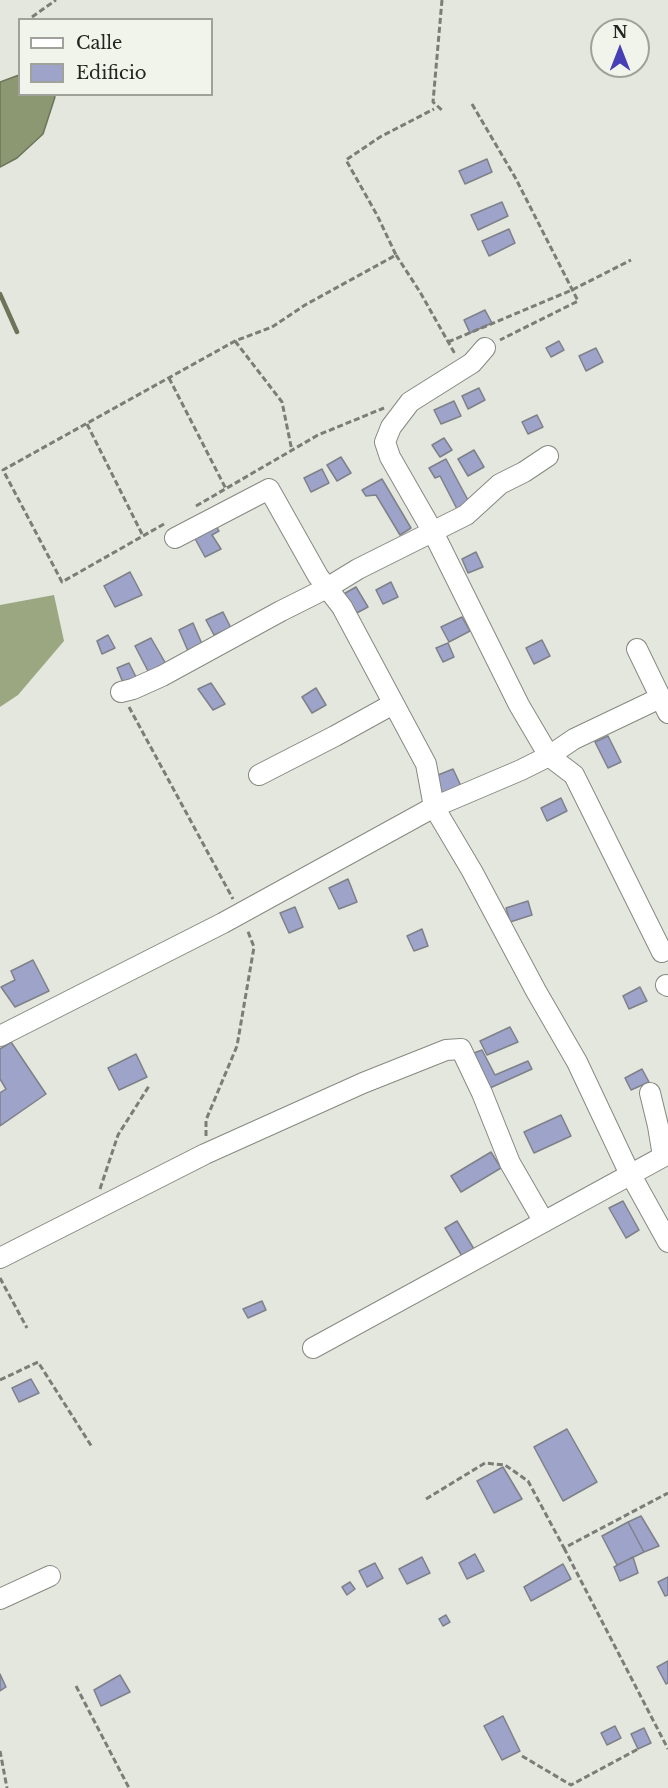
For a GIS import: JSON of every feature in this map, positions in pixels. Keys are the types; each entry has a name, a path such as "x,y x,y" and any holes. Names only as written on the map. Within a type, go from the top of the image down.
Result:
{"street":[{"path":"484,348 472,363 410,402 391,427 385,442 390,457 433,532 519,705 549,756 573,774 662,952"},
{"path":"121,692 134,689 162,676 327,588 358,569 466,515 500,484 548,456"},
{"path":"173,529 269,489 318,576 342,607 426,764 434,807 472,871 577,1062 609,1130 668,1242"},
{"path":"0,1036 223,923 434,807 549,756 573,739 664,705 637,649"},
{"path":"259,774 393,704"},
{"path":"0,1258 205,1154 446,1050 461,1049 482,1093 510,1163 544,1221"},
{"path":"313,1348 666,1155 650,1094"},
{"path":"0,1599 50,1576"}],"path":[{"path":"32,17 56,0"},
{"path":"442,0 433,102 442,111"},
{"path":"472,104 516,179 578,301 484,348"},
{"path":"434,109 380,137 346,160 377,215 396,255 459,361"},
{"path":"173,529 143,536 62,582 3,470 235,342 272,327 305,305 396,255"},
{"path":"448,342 572,290 631,260"},
{"path":"235,342 282,402 292,451"},
{"path":"169,378 226,489"},
{"path":"189,510 318,435 390,404"},
{"path":"87,424 143,536"},
{"path":"93,1211 118,1135 149,1086"},
{"path":"0,1278 27,1328"},
{"path":"0,1380 38,1362 92,1447"},
{"path":"426,1499 484,1463 505,1465 528,1480 668,1749"},
{"path":"564,1548 668,1494"},
{"path":"76,1686 129,1788"},
{"path":"522,1756 571,1785 639,1749"},
{"path":"0,1751 7,1788"}],"shaded area":[{"path":"18,75 18,96 55,97 43,134 17,158 0,167 0,82"},
{"path":"54,595 64,641 18,695 0,707 0,605"}],"building":[{"path":"487,159 492,172 465,184 459,171"},
{"path":"502,202 508,216 478,230 471,215"},
{"path":"509,229 515,243 489,256 482,241"},
{"path":"485,310 492,323 470,333 464,320"},
{"path":"559,341 564,350 551,357 546,348"},
{"path":"596,348 603,362 586,371 579,356"},
{"path":"479,388 485,400 468,409 462,396"},
{"path":"454,401 461,416 441,424 434,410"},
{"path":"537,415 543,427 528,434 522,422"},
{"path":"444,438 452,450 440,457 432,445"},
{"path":"474,450 484,467 468,476 458,459"},
{"path":"341,457 351,473 337,481 327,465"},
{"path":"446,459 469,502 457,509 440,476 435,478 429,468"},
{"path":"322,469 329,483 311,492 304,478"},
{"path":"382,479 411,528 400,535 376,495 366,496 362,490"},
{"path":"215,524 219,531 212,535 221,549 205,557 193,535"},
{"path":"476,552 483,567 468,573 462,559"},
{"path":"130,572 142,595 115,607 104,586"},
{"path":"391,582 398,597 383,604 376,590"},
{"path":"356,587 368,607 351,616 340,596"},
{"path":"223,612 231,628 214,635 206,620"},
{"path":"462,617 470,631 449,642 441,627"},
{"path":"193,623 202,644 188,651 179,630"},
{"path":"108,635 115,648 102,654 97,641"},
{"path":"151,638 166,664 149,673 135,646"},
{"path":"542,640 550,656 534,664 526,648"},
{"path":"448,643 454,657 443,662 436,648"},
{"path":"129,663 137,679 124,685 117,668"},
{"path":"211,683 225,704 213,710 198,689"},
{"path":"316,688 326,705 312,713 302,697"},
{"path":"608,736 621,762 608,768 595,742"},
{"path":"453,769 461,786 440,795 433,777"},
{"path":"561,798 567,811 547,821 541,808"},
{"path":"348,879 357,902 339,909 329,888"},
{"path":"528,901 532,915 510,922 506,908"},
{"path":"295,907 303,927 289,933 280,913"},
{"path":"422,929 428,946 414,951 407,936"},
{"path":"33,960 49,991 15,1007 1,987 15,980 11,971"},
{"path":"640,987 647,1001 629,1009 623,996"},
{"path":"510,1027 518,1042 487,1055 480,1041"},
{"path":"11,1042 46,1094 0,1126 0,1093 6,1089 0,1079 0,1049"},
{"path":"482,1050 495,1075 528,1061 532,1069 490,1088 474,1053"},
{"path":"136,1054 147,1077 119,1090 108,1068"},
{"path":"642,1069 649,1082 631,1090 625,1078"},
{"path":"561,1115 571,1136 534,1153 524,1132"},
{"path":"491,1152 501,1168 461,1192 451,1176"},
{"path":"623,1201 639,1230 626,1238 609,1208"},
{"path":"457,1221 474,1249 462,1256 445,1228"},
{"path":"262,1301 266,1310 248,1318 243,1309"},
{"path":"31,1379 39,1393 19,1402 12,1388"},
{"path":"567,1429 597,1482 563,1501 534,1447"},
{"path":"503,1467 522,1499 494,1513 477,1481"},
{"path":"641,1516 659,1546 644,1552 628,1522"},
{"path":"628,1522 644,1552 617,1565 602,1536"},
{"path":"475,1554 484,1571 467,1579 459,1563"},
{"path":"422,1557 430,1573 407,1584 399,1569"},
{"path":"633,1557 638,1573 620,1581 614,1567"},
{"path":"375,1563 383,1578 367,1587 359,1571"},
{"path":"563,1564 571,1579 531,1601 524,1587"},
{"path":"668,1577 668,1595 665,1596 658,1582"},
{"path":"350,1582 355,1589 347,1595 342,1587"},
{"path":"446,1615 450,1622 443,1626 439,1619"},
{"path":"668,1661 668,1683 666,1684 657,1667"},
{"path":"0,1674 6,1687 0,1691"},
{"path":"120,1675 130,1692 101,1706 94,1690"},
{"path":"503,1716 520,1751 502,1760 484,1726"},
{"path":"615,1726 621,1738 607,1745 601,1733"},
{"path":"644,1728 651,1743 638,1749 631,1734"}],"waterway":[{"path":"0,294 17,332"}]}
